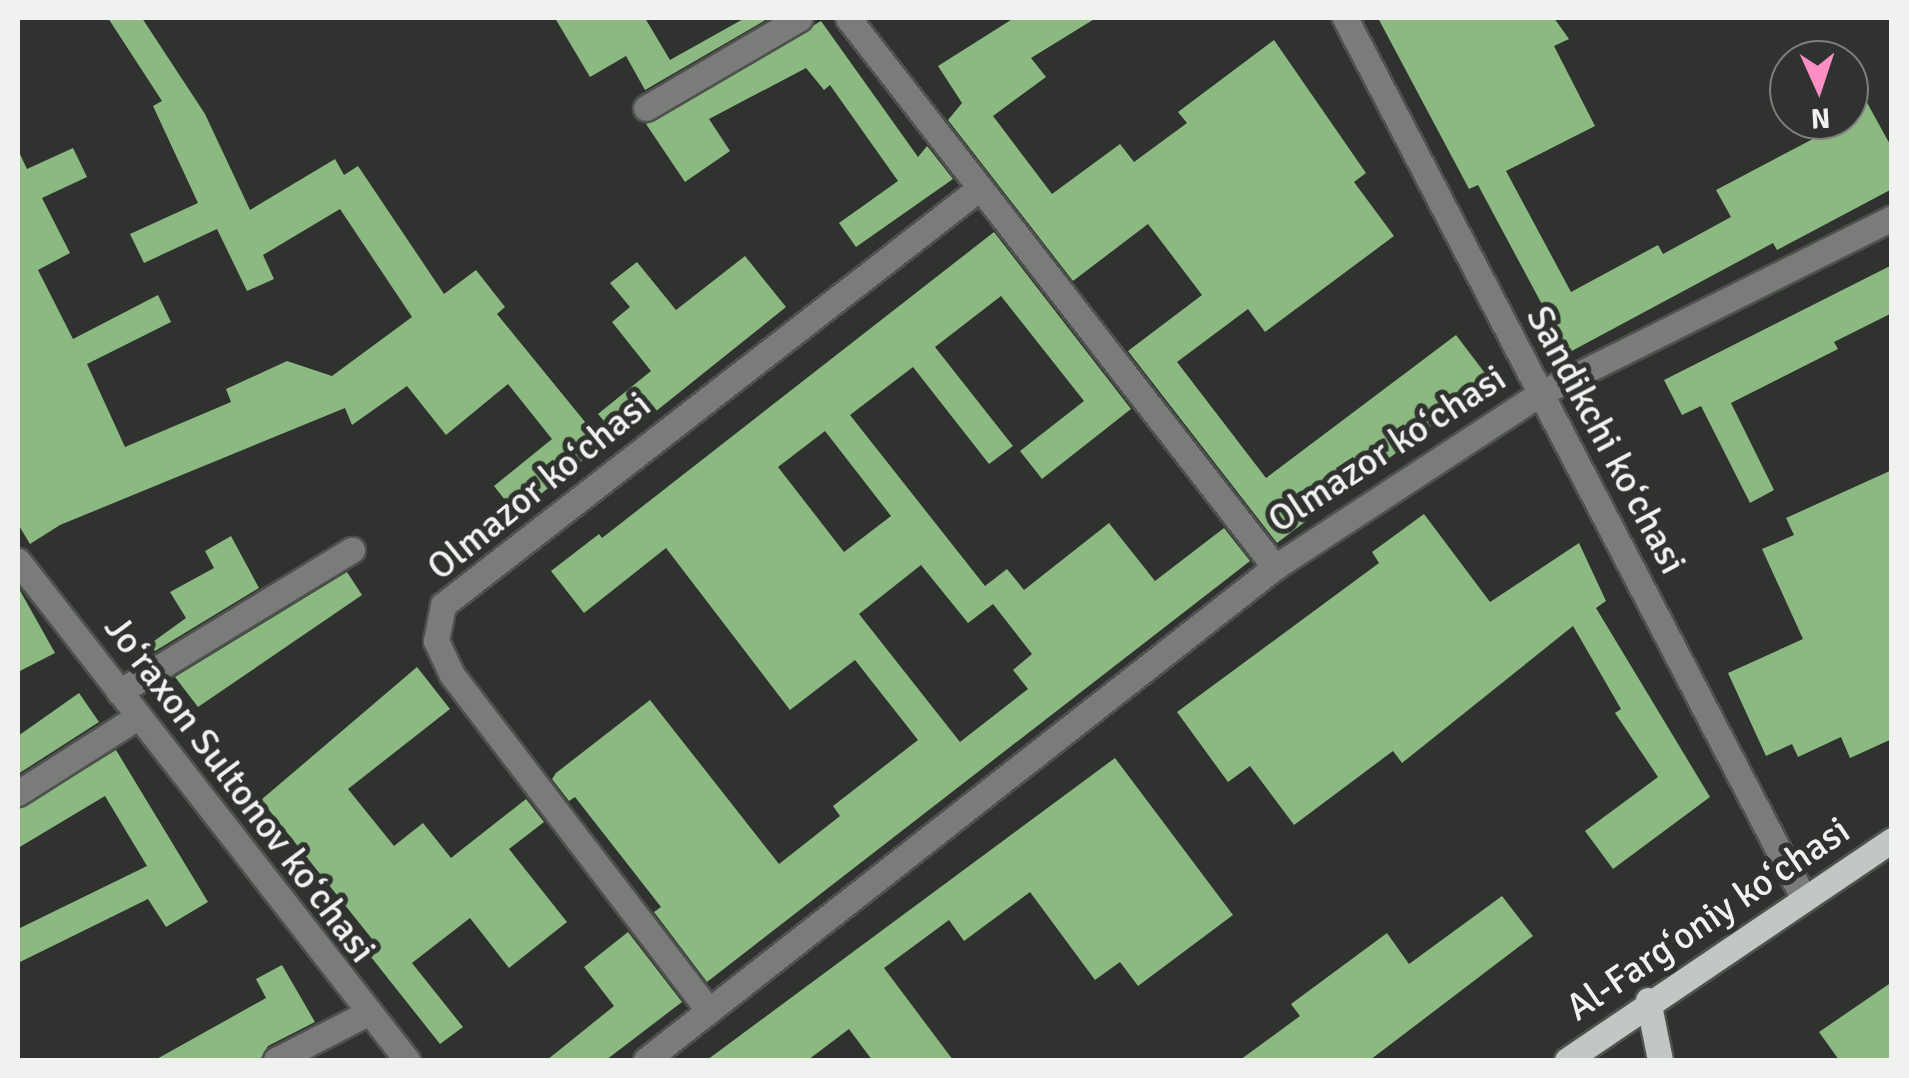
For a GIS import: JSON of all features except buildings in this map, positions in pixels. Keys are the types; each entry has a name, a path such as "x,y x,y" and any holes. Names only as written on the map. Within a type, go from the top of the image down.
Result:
{"main road":[{"name":"Al-Fargʻoniy koʻchasi","path":"1567,1060 1648,1000 1892,840"},
{"path":"1648,1000 1660,1060"}],"street":[{"path":"646,108 800,18"},
{"name":"Olmazor koʻchasi","path":"848,18 976,191 1275,567"},
{"name":"Sandikchi koʻchasi","path":"1345,18 1803,897"},
{"name":"Olmazor koʻchasi","path":"709,1011 452,675 436,641 443,606 976,191"},
{"name":"Olmazor koʻchasi","path":"646,1060 1275,567 1539,394 1892,218"},
{"path":"119,692 352,550"},
{"name":"Joʻraxon Sultonov koʻchasi","path":"18,561 119,692 134,719 366,1014 407,1060"},
{"path":"18,793 134,719"},
{"path":"276,1060 366,1014"}]}
